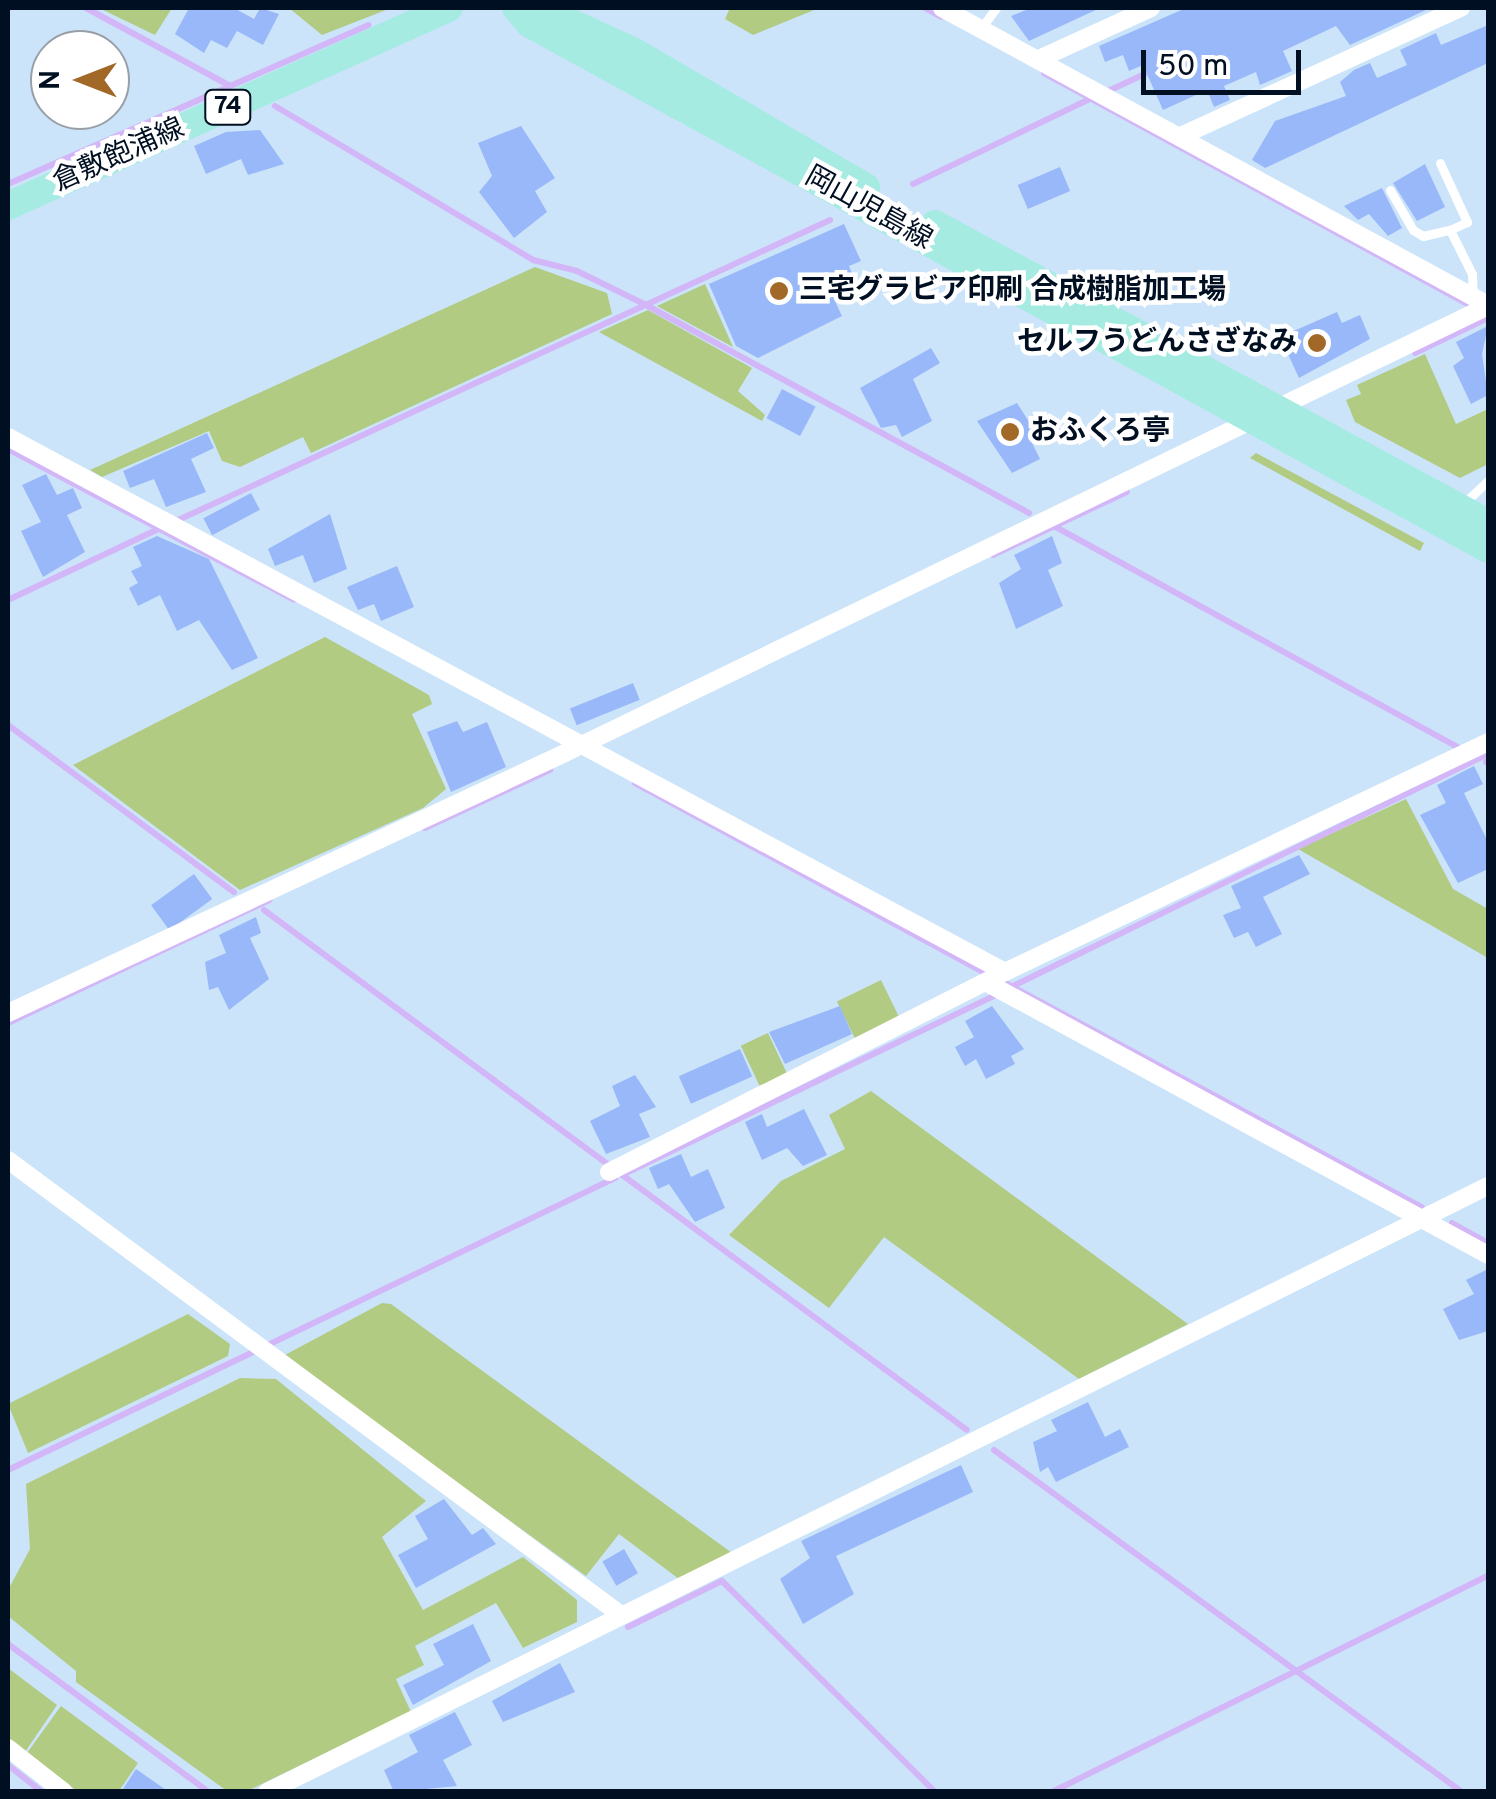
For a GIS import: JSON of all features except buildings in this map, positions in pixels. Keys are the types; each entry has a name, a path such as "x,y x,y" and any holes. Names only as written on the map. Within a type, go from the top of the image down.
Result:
{"main road":[{"name":"倉敷飽浦線","path":"8,206 449,8"},
{"name":"岡山児島線","path":"516,8 530,24 1452,516 1488,549"},
{"name":"岡山児島線","path":"539,8 633,50 1260,412"},
{"name":"岡山児島線","path":"1452,516 1488,523"}],"street":[{"path":"942,8 1182,134 1483,303"},
{"path":"1039,58 1120,14 1151,8"},
{"path":"1182,134 1461,8"},
{"path":"8,1012 580,747 1483,303"},
{"path":"8,436 580,747 1488,1255"},
{"path":"614,1170 1488,742"},
{"path":"8,1160 621,1615"},
{"path":"267,1792 1488,1186"},
{"path":"8,1748 64,1792"}],"lane":[{"path":"981,28 996,8"},
{"path":"1390,190 1413,230 1423,236 1468,222 1440,163"},
{"path":"1450,230 1483,303"},
{"path":"1452,516 1488,481"}],"green space":[{"path":"99,8 172,8 155,35"},
{"path":"289,8 391,8 322,35"},
{"path":"730,8 819,8 753,35 725,19"},
{"path":"535,267 607,293 612,314 311,453 303,437 240,467 222,461 209,431 102,477 90,470"},
{"path":"705,284 733,347 657,306"},
{"path":"648,310 752,368 738,391 765,415 762,421 599,332"},
{"path":"1425,354 1456,424 1488,409 1488,464 1460,478 1355,422 1346,400 1361,394 1357,385"},
{"path":"1256,453 1424,543 1420,551 1250,458"},
{"path":"325,637 429,695 432,704 412,714 446,789 423,808 240,890 73,765"},
{"path":"1406,799 1453,889 1488,909 1488,958 1298,849"},
{"path":"881,980 901,1021 857,1043 837,1001"},
{"path":"768,1033 788,1076 761,1088 741,1046"},
{"path":"871,1091 1188,1324 1079,1379 884,1237 829,1308 729,1235 781,1181 845,1149 829,1115"},
{"path":"382,1303 391,1304 732,1553 679,1579 619,1534 586,1576 283,1356"},
{"path":"188,1314 230,1344 228,1356 28,1453 8,1404"},
{"path":"240,1378 276,1379 426,1501 382,1537 423,1610 523,1557 577,1600 577,1622 523,1648 496,1603 415,1646 424,1665 396,1679 411,1712 245,1792 227,1791 76,1682 76,1671 8,1616 8,1590 30,1549 26,1484"},
{"path":"8,1668 57,1705 25,1752 8,1739"},
{"path":"61,1706 138,1763 119,1791 77,1791 27,1753"}],"waterway":[{"path":"86,8 230,86"},
{"path":"925,8 941,17"},
{"path":"8,184 368,25"},
{"path":"1104,93 1151,71"},
{"path":"1044,73 1466,303"},
{"path":"913,184 1092,98"},
{"path":"275,106 533,260 577,271 646,305 1029,513"},
{"path":"176,521 830,220"},
{"path":"1415,353 1488,318"},
{"path":"8,449 294,600"},
{"path":"993,555 1127,492"},
{"path":"1052,525 1457,747"},
{"path":"8,600 160,528"},
{"path":"8,725 234,892"},
{"path":"1009,988 1488,754"},
{"path":"425,828 550,770"},
{"path":"635,783 989,975"},
{"path":"8,1023 269,900"},
{"path":"264,910 967,1430"},
{"path":"1000,980 1422,1207"},
{"path":"626,1173 998,994"},
{"path":"8,1470 615,1178"},
{"path":"1452,1223 1488,1243"},
{"path":"994,1450 1462,1792"},
{"path":"1052,1792 1488,1576"},
{"path":"628,1627 722,1581 935,1792"},
{"path":"8,1644 209,1792"},
{"path":"8,1765 42,1792"}],"place":[{"name":"三宅グラビア印刷 合成樹脂加工場","path":"779,291"},
{"name":"セルフうどんさざなみ","path":"1317,343"},
{"name":"おふくろ亭","path":"1010,432"}]}
